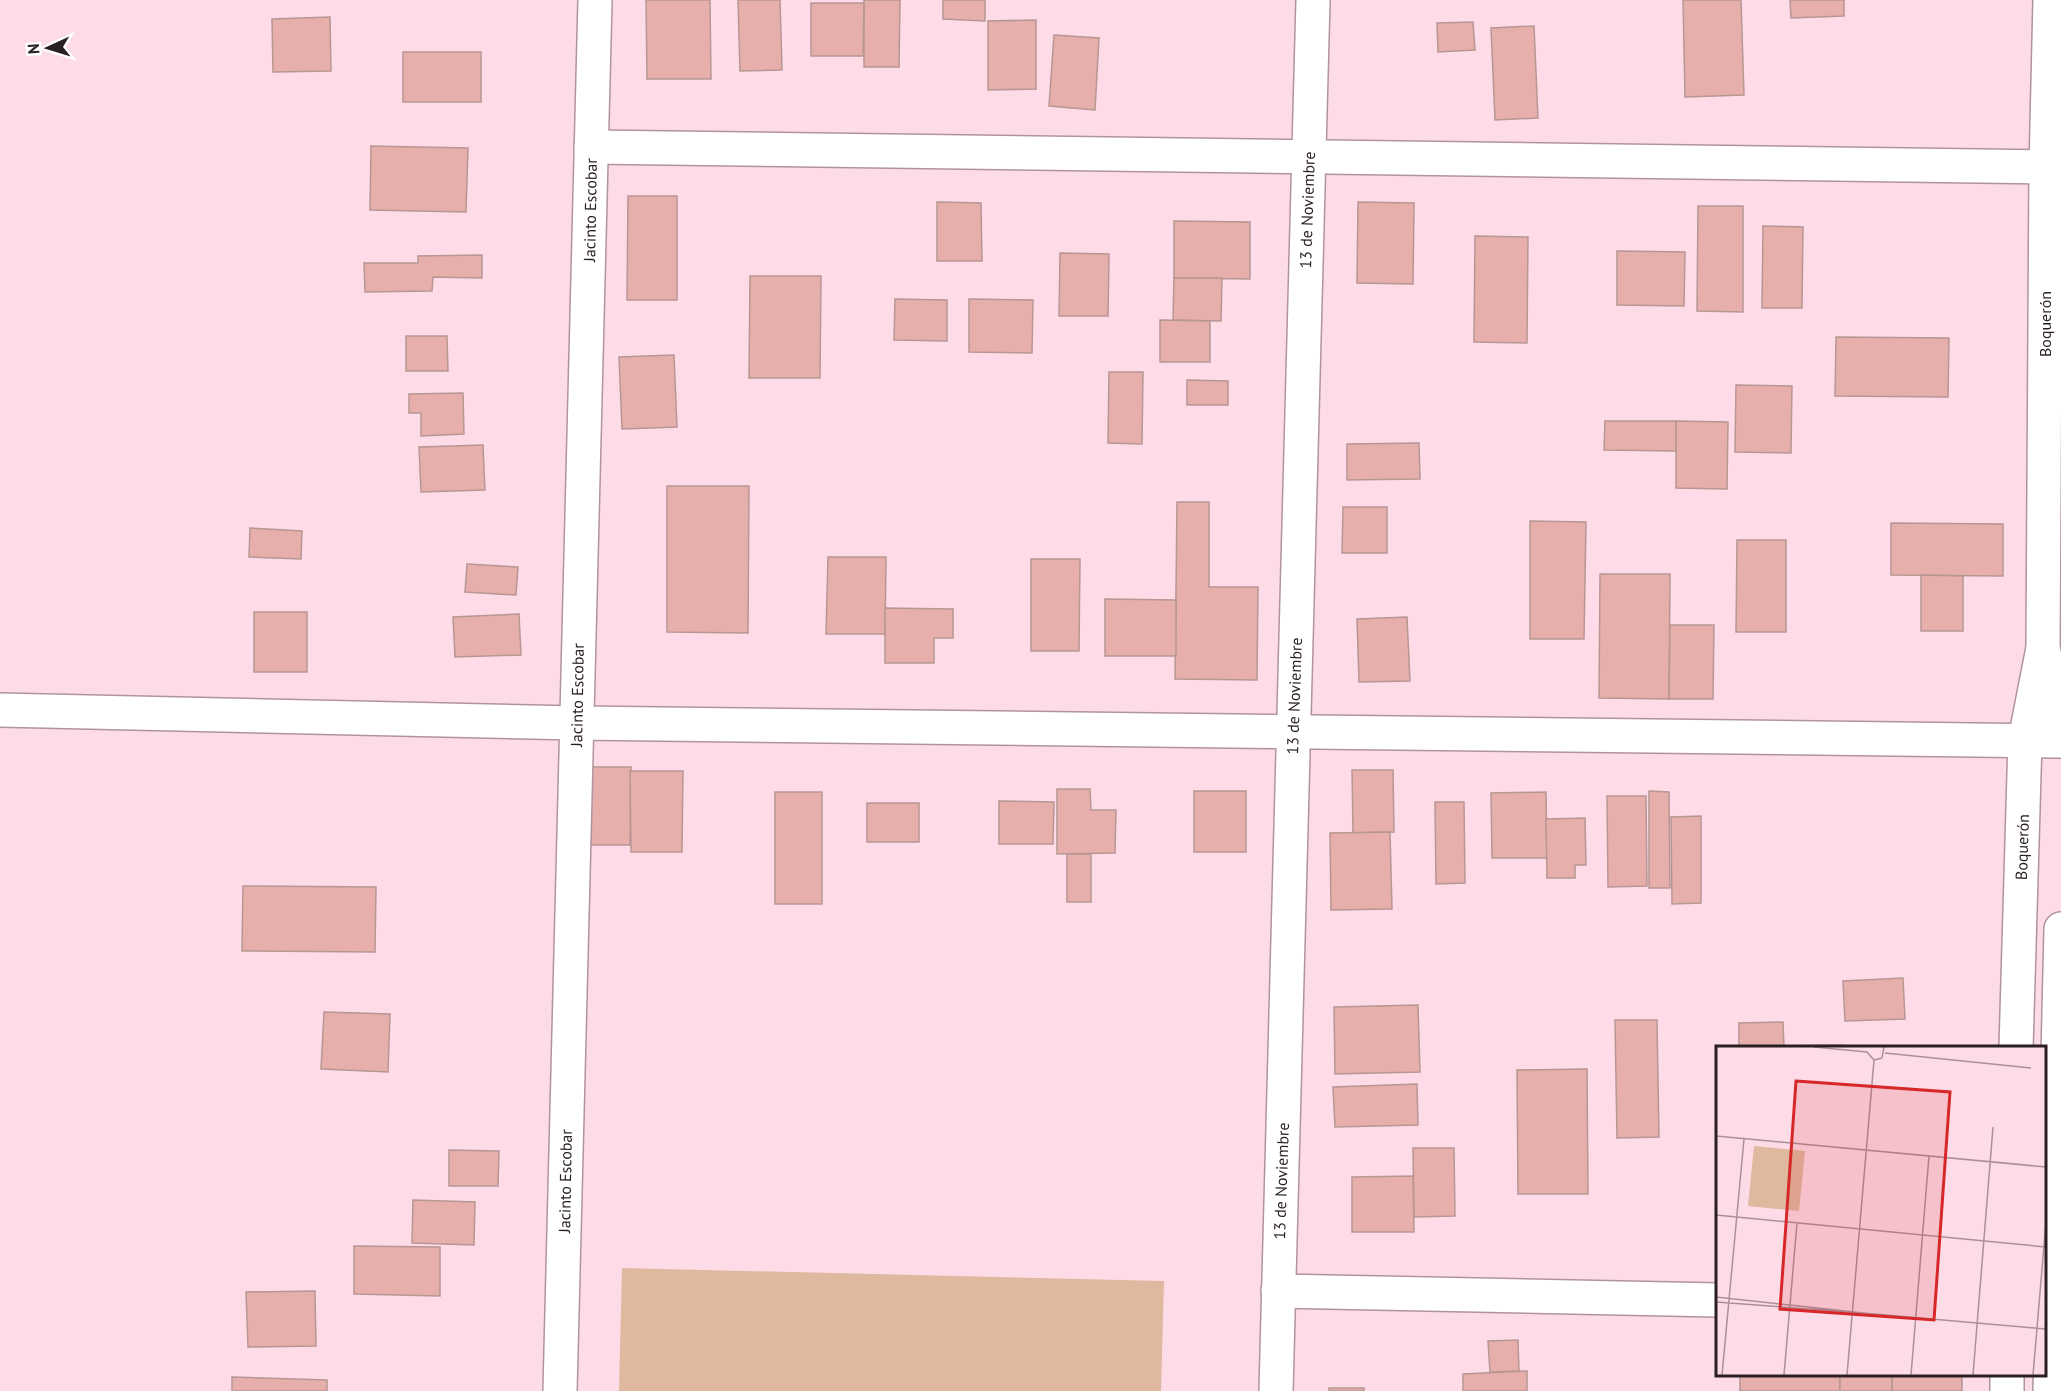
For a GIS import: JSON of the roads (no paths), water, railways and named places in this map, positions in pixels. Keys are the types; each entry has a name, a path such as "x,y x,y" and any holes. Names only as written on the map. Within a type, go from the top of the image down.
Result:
{"street":[{"name":"Jacinto Escobar","path":"560,1391 595,0"},
{"name":"13 de Noviembre","path":"1276,1391 1313,0"},
{"name":"Boquerón","path":"2016,1046 2025,740 2043,648 2054,167 2050,0"},
{"path":"591,147 2054,167"},
{"name":"Boquerón","path":"2043,648 2061,722"},
{"path":"0,710 577,723 2061,741"},
{"path":"2049,1391 2061,929"},
{"path":"1278,1291 1716,1300"}]}
